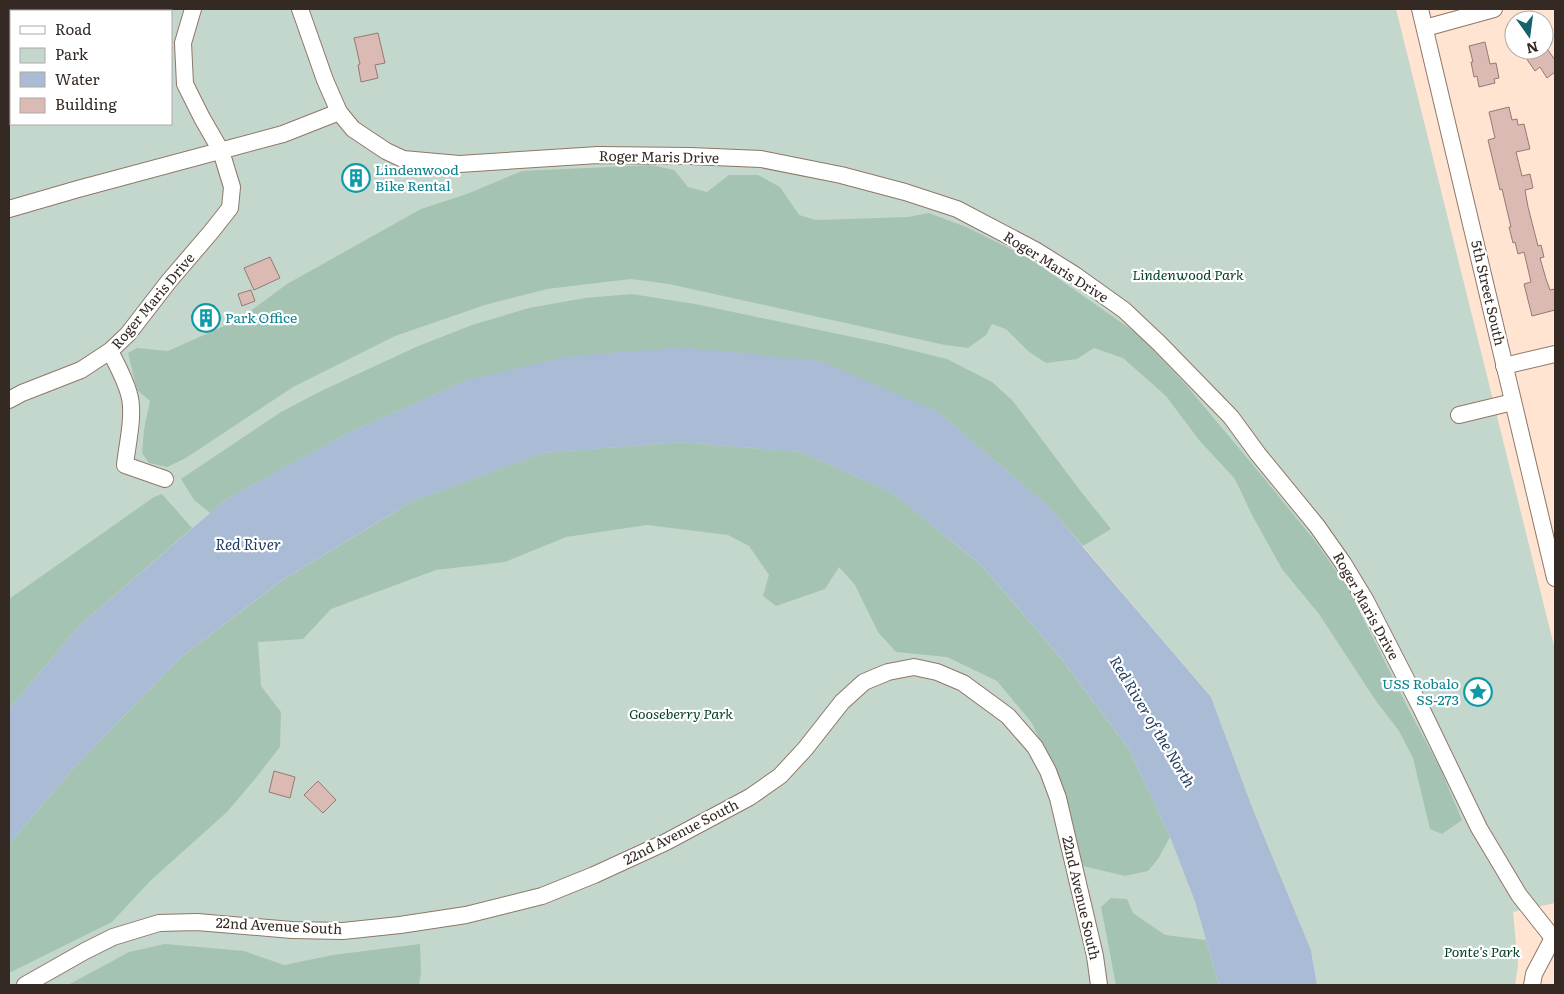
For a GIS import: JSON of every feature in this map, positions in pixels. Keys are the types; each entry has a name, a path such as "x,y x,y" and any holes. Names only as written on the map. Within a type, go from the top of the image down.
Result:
{"street":[{"name":"Roger Maris Drive","path":"9,400 81,370 110,351 128,334 230,208 232,187 221,151 185,84 183,43 193,9"},
{"name":"Roger Maris Drive","path":"300,9 325,80 339,112 353,129 386,151 403,159 459,164 598,155 690,156 761,159 841,175 957,209 1034,250 1075,275 1124,310 1231,417 1258,454 1318,526 1344,563 1422,708 1479,828 1519,895 1554,937"},
{"name":"5th Street South","path":"1420,9 1555,578"},
{"path":"1425,28 1494,9"},
{"path":"9,209 78,188 284,134 339,112"},
{"path":"110,351 130,396 125,465 165,479"},
{"path":"1504,366 1555,354"},
{"path":"1459,415 1513,402"},
{"name":"22nd Avenue South","path":"24,985 113,937 159,923 197,922 292,930 343,930 400,925 466,915 542,896 594,875 666,842 750,797 780,776 805,749 842,702 864,682 888,672 914,668 937,672 963,683 1008,716 1036,747 1048,771 1058,798 1095,956 1099,985"},
{"path":"1532,985 1534,974 1554,937"}],"green space":[{"name":"Lindenwood Park","path":"1396,9 1555,650 1555,903 1513,912 1518,965 1515,985 1317,985 1311,950 1254,812 1211,697 1083,546 225,500 80,625 9,709 9,14 10,125 172,125 172,10 14,10"},
{"path":"651,165 674,170 688,187 707,192 729,175 758,175 780,187 799,215 816,220 908,217 929,213 966,227 1029,258 1139,335 1186,385 1263,477 1315,541 1348,588 1440,768 1462,820 1442,834 1430,829 1413,758 1399,731 1376,701 1319,614 1282,569 1252,515 1235,479 1199,440 1166,396 1123,358 1094,348 1077,359 1046,363 1028,351 1006,329 992,324 986,335 968,348 945,345 669,284 631,279 547,289 485,305 395,336 293,387 186,458 167,467 149,463 142,453 144,429 150,401 137,390 128,353 137,348 168,351 240,319 287,284 421,209 467,194 522,171"},
{"path":"632,294 695,304 886,344 947,359 992,382 1013,401 1111,529 1083,546 1049,507 937,411 470,379 348,433 225,500 210,513 194,500 181,479 281,412 319,392 416,347 472,325 529,308 585,298"},
{"name":"Gooseberry Park","path":"680,442 1129,749 1170,837 1195,902 1219,985 9,985 9,844 73,769 180,658"},
{"path":"680,442 801,452 891,492 981,565 1060,657 1129,749 1170,837 1158,859 1148,871 1125,876 1083,866 1056,776 1032,723 997,681 947,657 896,652 878,632 855,585 839,567 825,589 776,606 763,596 769,575 749,546 728,535 647,525 566,537 505,562 436,570 331,609 303,639 258,642 261,686 281,712 280,747 227,812 150,881 112,922 9,973 9,844 73,769 180,658 281,581 411,502 543,453"},
{"path":"162,494 192,528 80,625 9,709 9,599 154,497"},
{"path":"1111,898 1127,899 1133,913 1165,935 1206,940 1219,985 1116,985 1101,907"},
{"path":"165,944 244,951 284,965 333,955 420,944 421,972 419,985 68,985 129,952"}],"water":[{"name":"Red River","path":"681,347 821,361 937,411 1049,507 1211,697 1254,812 1311,950 1317,985 1219,985 1195,902 1170,837 1129,749 1060,657 981,565 891,492 801,452 680,442 543,453 411,502 281,581 180,658 73,769 9,844 9,709 80,625 225,500 348,433 470,379 565,357"}],"building":[{"path":"378,33 385,63 375,65 378,78 361,82 358,65 360,64 354,38"},
{"path":"1485,42 1490,64 1496,63 1499,78 1494,79 1495,83 1479,87 1477,76 1474,77 1469,46"},
{"path":"1527,60 1555,60 1555,72 1547,78 1540,67 1535,71"},
{"path":"1509,107 1512,120 1517,119 1518,125 1524,124 1530,149 1516,152 1522,176 1530,174 1533,188 1525,190 1528,207 1538,246 1541,245 1544,257 1540,258 1546,279 1550,290 1555,289 1555,310 1532,316 1524,284 1531,282 1524,252 1518,254 1515,242 1513,243 1502,189 1500,190 1488,140 1495,138 1489,112"},
{"name":"Lindenwood Bike Rental","path":"351,165 369,178 360,191 342,178"},
{"path":"270,257 280,278 254,290 244,268"},
{"path":"251,290 255,301 242,306 238,294"},
{"name":"Park Office","path":"214,305 221,319 199,331 191,316"},
{"path":"274,771 295,777 290,798 269,792"},
{"path":"318,781 336,800 323,813 304,795"}],"place":[{"name":"Lindenwood Bike Rental","path":"356,178"},
{"name":"Park Office","path":"206,318"},
{"name":"USS Robalo SS-273","path":"1478,692"}],"water label":[{"name":"Red River of the North","path":"1152,722"}],"park label":[{"name":"Ponte's Park","path":"1482,952"}]}
